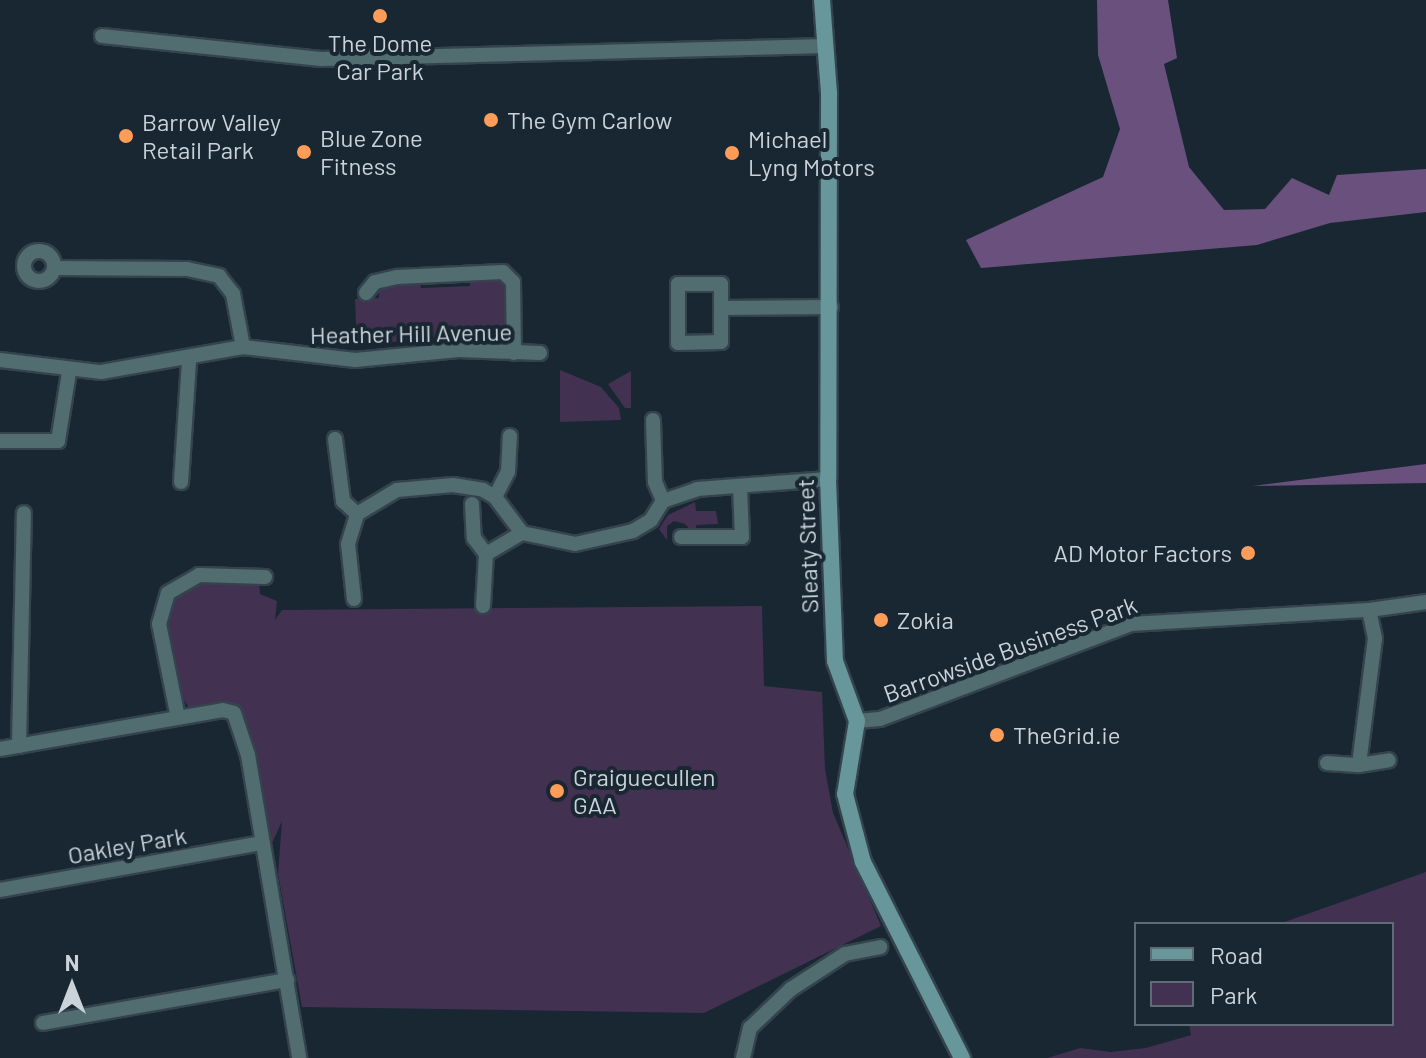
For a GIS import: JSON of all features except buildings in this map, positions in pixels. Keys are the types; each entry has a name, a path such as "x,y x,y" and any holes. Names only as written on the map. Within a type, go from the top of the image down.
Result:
{"street":[{"name":"Sleaty Street","path":"822,0 831,307 828,479 835,661 845,698 857,721"},
{"path":"102,36 321,59 405,60 825,46"},
{"path":"54,268 187,269 219,276 233,294 243,347"},
{"path":"366,293 375,282 397,277 503,272 513,282 514,353"},
{"path":"678,284 721,284 721,308 721,342 678,343 678,284"},
{"path":"721,308 831,307"},
{"name":"Heather Hill Avenue","path":"0,360 69,372 189,360 243,347 355,360 459,350 540,353"},
{"path":"181,482 189,360"},
{"path":"0,441 58,441 69,372"},
{"path":"653,420 655,482 663,501"},
{"path":"495,497 508,472 510,436"},
{"path":"335,439 343,501 357,514"},
{"path":"354,599 348,544 357,514 397,490 426,485 483,490 495,497 522,533 551,542 598,543 633,531 651,520 663,501 697,489 828,479"},
{"path":"681,537 742,537 740,487"},
{"path":"472,504 474,538 486,554 483,606"},
{"path":"19,746 24,513"},
{"path":"486,554 522,533"},
{"path":"178,718 159,624 168,593 199,575 265,577"},
{"name":"Barrowside Business Park","path":"857,721 880,719 1131,624 1369,610 1426,602"},
{"path":"1359,765 1375,638 1369,610"},
{"path":"0,749 223,710 240,721 299,1058"},
{"path":"857,721 845,778 849,815 863,862 962,1058"},
{"path":"1327,763 1359,765 1389,760"},
{"name":"Oakley Park","path":"0,890 261,843"},
{"path":"743,1058 750,1028 761,1013 816,968 845,954 880,947"},
{"path":"43,1023 287,980"}],"green space":[{"path":"501,277 506,284 508,338 455,335 357,346 355,299 379,298 379,285 420,280 421,288 470,286 470,278"},
{"path":"560,370 601,387 619,408 621,420 560,422"},
{"path":"631,371 631,408 625,408 608,384"},
{"path":"695,502 696,511 716,511 718,524 696,525 696,536 685,524 674,521 667,526 667,540 659,529 668,515"},
{"name":"Graiguecullen GAA","path":"259,582 260,594 277,601 275,620 282,610 762,606 764,686 822,692 825,769 833,813 881,926 704,1013 302,1007 278,874 282,821 270,848 243,717 235,705 222,702 190,709 181,696 166,640 166,613 181,591 196,583"},
{"path":"1426,872 1426,1058 1047,1058 1080,1048 1111,1052 1146,1048 1191,1035 1189,1026 1394,1026 1394,922 1285,922"}],"shaded area":[{"path":"1097,0 1168,0 1177,58 1164,64 1189,167 1224,210 1265,209 1292,178 1329,195 1337,175 1426,169 1426,212 1330,223 1257,245 981,268 966,240 1103,177 1120,129 1098,55"},
{"path":"1426,464 1426,483 1253,486"}],"place":[{"name":"The Dome Car Park","path":"380,16"},
{"name":"The Gym Carlow","path":"491,120"},
{"name":"Barrow Valley Retail Park","path":"126,136"},
{"name":"Blue Zone Fitness","path":"304,152"},
{"name":"Michael Lyng Motors","path":"732,153"},
{"name":"AD Motor Factors","path":"1248,553"},
{"name":"Zokia","path":"881,620"},
{"name":"TheGrid.ie","path":"997,735"},
{"name":"Graiguecullen GAA","path":"557,791"}]}
